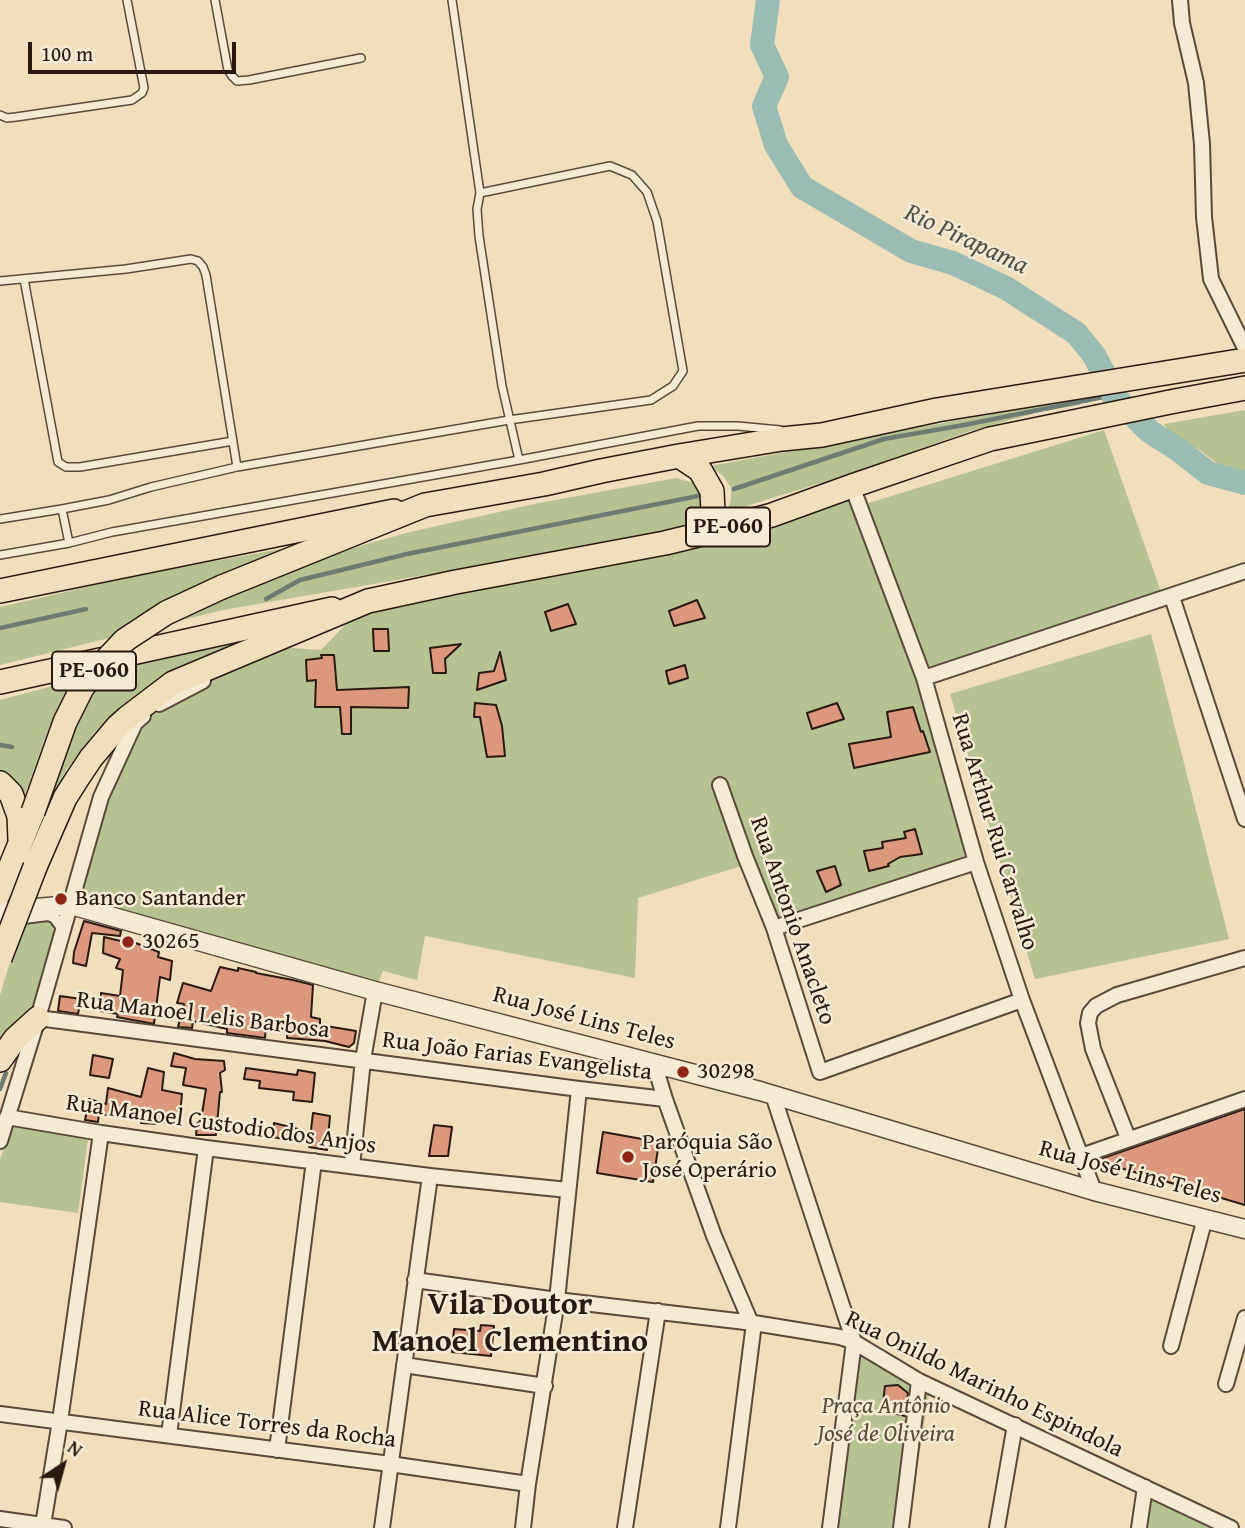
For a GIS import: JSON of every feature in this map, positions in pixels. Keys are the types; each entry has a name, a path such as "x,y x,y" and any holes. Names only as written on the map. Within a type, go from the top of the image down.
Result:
{"main road":[{"name":"PE-060","path":"0,958 33,812 65,722 82,688 125,639 166,614 222,587 425,505 679,456 822,435 937,410 1077,388 1240,357"},
{"name":"PE-060","path":"0,892 91,758 118,726 173,683 368,601 702,534 772,515 990,439 1240,390"},
{"path":"679,456 700,470 712,491 713,512 702,534"},
{"path":"0,591 425,505"},
{"path":"0,682 368,601"},
{"path":"0,783 11,794 19,816 23,857"},
{"path":"0,1060 15,1039 38,1018"}],"street":[{"path":"1180,0 1182,23 1196,83 1202,144 1204,216 1211,279 1240,357"},
{"name":"Rua Arthur Rui Carvalho","path":"852,486 924,678 976,862 1023,1000 1094,1191"},
{"path":"924,678 1245,571"},
{"path":"1172,597 1245,818"},
{"path":"0,1141 101,797 135,723 152,708 219,673 261,646"},
{"name":"Rua Antonio Anacleto","path":"720,785 774,928 820,1072 1023,1000"},
{"path":"774,928 976,862"},
{"path":"0,911 71,905"},
{"name":"Rua José Lins Teles","path":"71,905 375,991 774,1095 1094,1191 1245,1229"},
{"path":"0,921 48,915 54,917 63,929"},
{"path":"1128,1138 1093,1049 1088,1023 1090,1013 1096,1006 1116,995 1245,958"},
{"path":"352,1166 363,1060 375,991"},
{"name":"Rua Manoel Lelis Barbosa","path":"38,1018 363,1060"},
{"name":"Rua João Farias Evangelista","path":"363,1060 665,1099"},
{"path":"654,1063 714,1236 752,1323 727,1528"},
{"path":"523,1528 557,1300 579,1089"},
{"path":"774,1095 854,1342 830,1528"},
{"path":"1081,1156 1245,1099"},
{"name":"Rua Manoel Custodio dos Anjos","path":"7,1117 206,1148 429,1177 568,1190"},
{"path":"43,1525 101,1133"},
{"path":"169,1436 206,1148"},
{"path":"277,1450 314,1161"},
{"path":"382,1528 429,1177"},
{"path":"1171,1346 1206,1218"},
{"name":"Rua Onildo Marinho Espindola","path":"415,1280 824,1333 854,1342 919,1381 1231,1528"},
{"path":"625,1528 658,1311"},
{"path":"1226,1384 1245,1318"},
{"path":"404,1365 545,1386"},
{"path":"901,1528 919,1381"},
{"name":"Rua Alice Torres da Rocha","path":"0,1414 390,1464 528,1485"},
{"path":"997,1528 1015,1425"},
{"path":"1139,1528 1145,1487"},
{"path":"0,1519 64,1528"}],"lane":[{"path":"0,115 7,118 16,117 132,100 142,93 144,88 127,0"},
{"path":"215,0 228,71 237,80 361,58"},
{"path":"452,0 480,193 477,209 479,236 502,386 519,460"},
{"path":"0,519 109,500 151,487 237,467 509,420 651,400 673,386 683,371 657,221 647,192 632,175 610,166 480,193"},
{"path":"0,281 127,269 191,259 198,261 206,275 237,467"},
{"path":"24,279 58,462 66,467 80,467 233,441"},
{"path":"0,555 69,543 112,532 698,426 738,426 822,435"},
{"path":"62,509 69,543"}],"green space":[{"path":"1079,398 1080,405 1043,411 967,432 863,470 727,512 731,488 724,477 710,466"},
{"path":"1245,410 1245,474 1238,475 1198,449 1172,438 1164,424"},
{"path":"1104,430 1161,592 929,670 866,504"},
{"path":"676,478 701,485 707,504 700,516 681,526 627,540 223,610 0,665 0,607 139,575 292,547 194,590 222,601 318,560 410,532 539,503"},
{"path":"852,486 924,678 975,862 776,927 748,864 638,898 635,978 425,936 417,980 383,971 375,991 71,905 105,797 136,734 91,758 118,726 261,646 321,650 368,601 549,565"},
{"path":"265,630 180,671 124,705 95,732 66,770 17,880 69,731 50,725 21,805 0,776 0,700"},
{"path":"1151,634 1229,939 1035,979 950,694"},
{"path":"30,911 65,911 37,998 0,1050 0,995 17,939"},
{"path":"13,1123 86,1136 88,1139 78,1213 0,1202 0,1160"},
{"name":"Praça Antônio José de Oliveira","path":"857,1344 930,1386 908,1528 833,1528"},
{"path":"1147,1489 1225,1528 1141,1528"}],"building":[{"path":"697,600 705,618 674,626 669,611"},
{"path":"568,604 576,624 551,631 545,612"},
{"path":"373,629 388,629 389,651 374,651"},
{"path":"461,644 445,659 446,673 433,673 430,648"},
{"path":"500,652 506,680 477,690 479,673 494,671"},
{"path":"321,655 334,655 337,690 409,687 408,708 351,707 351,734 342,734 340,707 315,707 316,680 307,681 306,660 322,658"},
{"path":"685,665 688,678 669,684 666,671"},
{"path":"475,703 496,705 502,726 505,756 487,757 480,717 474,717"},
{"path":"837,703 844,719 812,729 807,713"},
{"path":"913,707 930,752 854,768 849,744 891,737 887,712"},
{"path":"915,829 922,854 900,857 888,864 889,866 869,871 864,851 883,848 882,842 906,838 904,832"},
{"path":"835,866 841,885 826,892 817,871"},
{"path":"84,921 121,931 120,936 92,933 86,966 73,963"},
{"path":"104,937 133,942 159,952 158,957 172,961 170,980 160,977 154,1024 101,1011 101,993 120,996 123,970 116,968 120,959 103,953"},
{"path":"220,967 238,971 238,968 313,985 311,1017 320,1019 320,1025 356,1031 354,1043 349,1047 325,1041 287,1038 288,1030 266,1026 265,1038 227,1033 227,1029 193,1021 192,1028 178,1027 184,1004 177,1003 183,983 211,991"},
{"path":"60,996 81,999 78,1014 58,1011"},
{"path":"174,1053 195,1059 224,1061 225,1070 220,1073 222,1092 216,1135 196,1135 206,1089 183,1085 186,1068 171,1066"},
{"path":"93,1055 113,1059 109,1078 90,1075"},
{"path":"148,1068 164,1072 162,1090 182,1094 179,1126 159,1121 158,1124 141,1123 141,1119 99,1114 98,1122 85,1120 89,1099 106,1104 108,1088 141,1097"},
{"path":"246,1068 297,1075 298,1070 315,1073 312,1102 293,1100 294,1092 259,1088 260,1081 244,1079"},
{"path":"1245,1109 1245,1205 1104,1163 1103,1158"},
{"path":"313,1113 330,1116 327,1150 309,1147"},
{"path":"274,1123 298,1129 290,1140 272,1137"},
{"path":"434,1125 452,1127 448,1156 429,1156"},
{"name":"Paróquia São José Operário","path":"603,1132 659,1142 653,1182 597,1173"},
{"path":"481,1325 494,1326 491,1356 452,1352 454,1329 480,1331"},
{"path":"898,1385 908,1393 905,1416 882,1410 885,1386"}],"waterway":[{"name":"Rio Pirapama","path":"768,0 762,45 777,77 764,106 776,145 802,187 911,251 953,263 1006,288 1076,333 1094,355 1113,395 1149,431 1208,473 1245,483"},
{"path":"734,489 884,439 1113,395"},
{"path":"266,599 300,580 407,554 698,496"},
{"path":"0,628 86,609"},
{"path":"0,745 12,747"},
{"path":"0,1089 6,1073"}],"place":[{"name":"Banco Santander","path":"61,899"},
{"name":"30265","path":"128,942"},
{"name":"30298","path":"683,1072"},
{"name":"Paróquia São José Operário","path":"628,1157"}],"district":[{"name":"Vila Doutor Manoel Clementino","path":"510,1324"}]}
